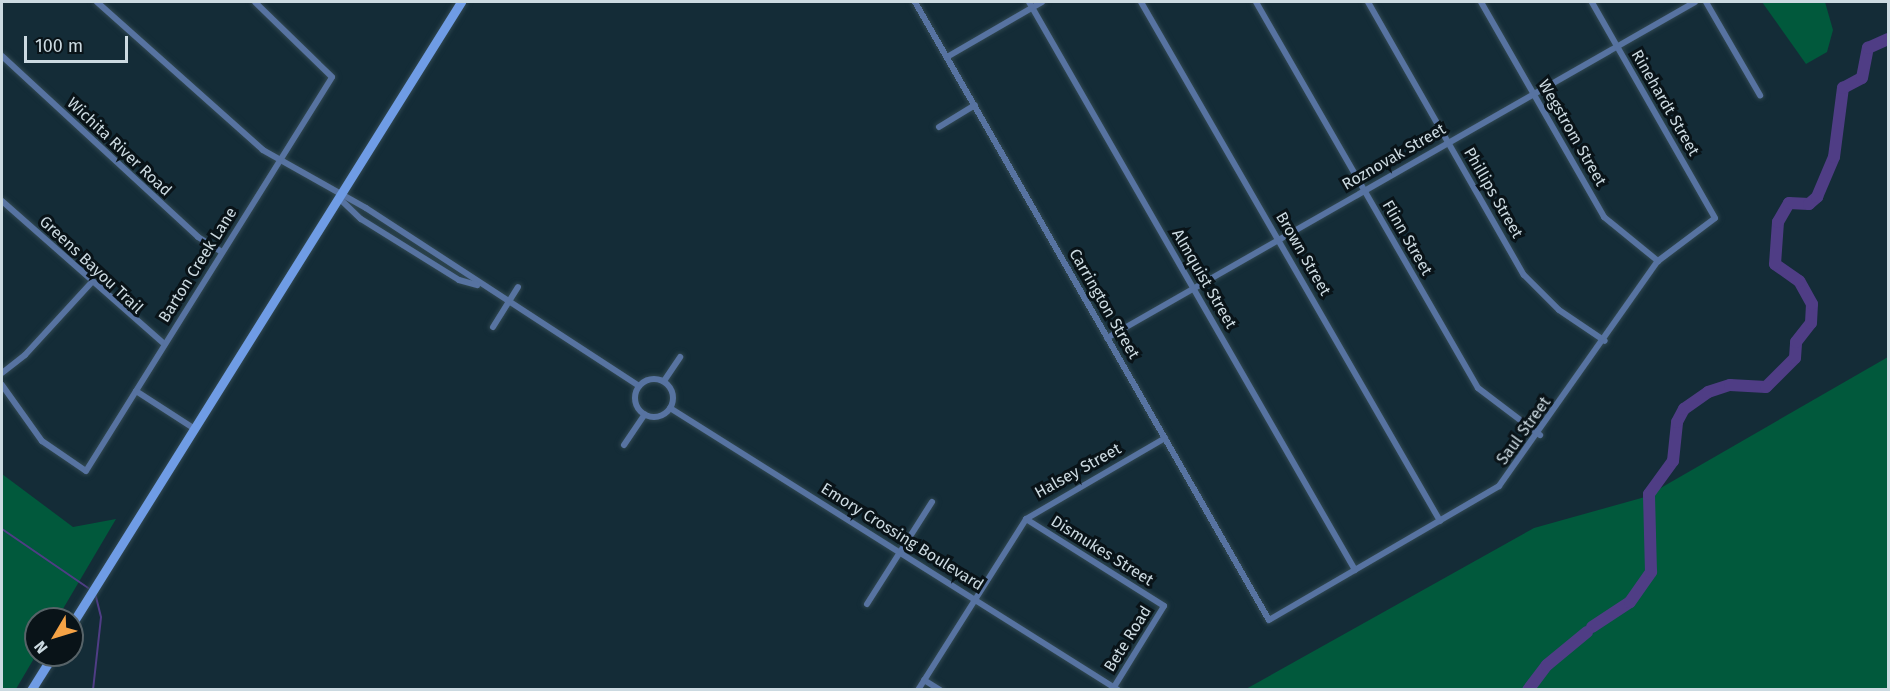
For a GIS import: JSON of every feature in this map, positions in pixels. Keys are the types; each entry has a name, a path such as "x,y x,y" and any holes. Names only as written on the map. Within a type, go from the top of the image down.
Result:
{"main road":[{"path":"83,607 196,430 461,2"},
{"path":"31,690 45,667"}],"street":[{"path":"98,2 280,161 340,198 366,208 478,285 639,386"},
{"name":"Barton Creek Lane","path":"2,385 42,441 86,471 280,161 331,73 255,2"},
{"name":"Carrington Street","path":"915,2 1269,620"},
{"path":"947,57 1031,4 1042,2"},
{"name":"Brown Street","path":"1141,2 1440,521"},
{"name":"Flinn Street","path":"1256,2 1478,388 1540,435"},
{"name":"Phillips Street","path":"1368,2 1524,275 1559,310 1605,341"},
{"name":"Wegstrom Street","path":"1481,2 1604,217 1658,261"},
{"name":"Rinehardt Street","path":"1592,2 1715,218"},
{"name":"Roznovak Street","path":"1107,338 1695,2"},
{"path":"1706,2 1760,95"},
{"name":"Almquist Street","path":"1031,4 1355,570"},
{"name":"Wichita River Road","path":"2,56 196,236 222,252"},
{"path":"939,127 975,105"},
{"path":"340,198 361,219 459,280 478,285"},
{"name":"Greens Bayou Trail","path":"2,201 91,283 165,345"},
{"name":"Saul Street","path":"1269,620 1499,486 1540,435 1658,261 1715,218"},
{"path":"2,373 25,355 91,283"},
{"path":"493,327 518,287"},
{"path":"664,381 680,357"},
{"path":"649,379 664,381 673,396 670,408 661,416 645,414 636,404 639,386 649,379"},
{"path":"136,391 196,430"},
{"name":"Emory Crossing Boulevard","path":"670,408 1116,688"},
{"path":"624,445 645,414"},
{"name":"Halsey Street","path":"918,690 1026,519 1165,438"},
{"path":"867,604 932,502"},
{"name":"Dismukes Street","path":"1026,519 1164,606"},
{"name":"Bete Road","path":"1116,688 1164,606"},
{"path":"924,680 940,690"}],"green space":[{"path":"1762,2 1825,2 1833,30 1827,52 1806,64"},
{"path":"1888,357 1888,689 1246,689 1534,528 1645,497"},
{"path":"2,474 73,527 116,519 64,607 24,607 24,667 29,667 16,689 2,689"}],"waterway":[{"path":"1592,627 1630,602 1651,572 1649,494 1673,461 1677,422 1684,409 1708,392 1730,385 1766,387 1795,358 1796,342 1811,323 1812,304 1799,281 1775,264 1778,222 1789,203 1809,204 1817,197 1834,157 1843,88 1862,78 1868,48 1888,39"},
{"path":"2,529 91,590"},
{"path":"93,690 101,617 95,593"},
{"path":"1528,690 1547,665 1587,632"}]}
